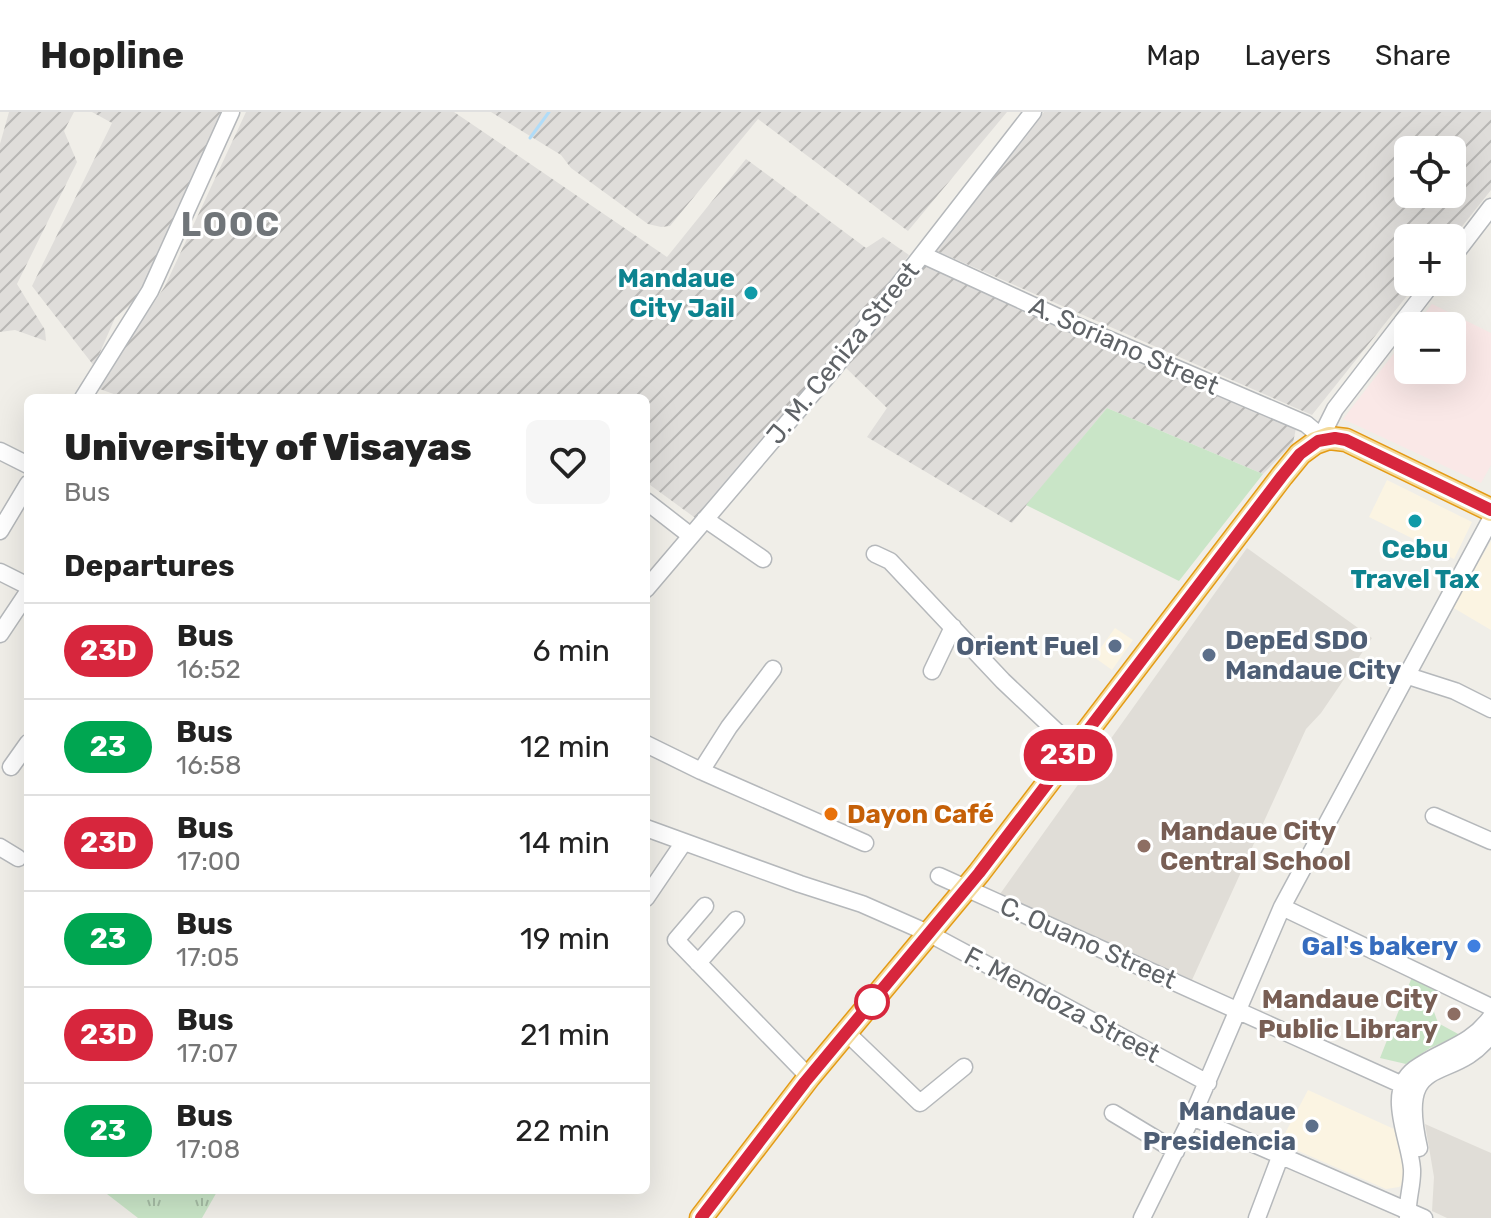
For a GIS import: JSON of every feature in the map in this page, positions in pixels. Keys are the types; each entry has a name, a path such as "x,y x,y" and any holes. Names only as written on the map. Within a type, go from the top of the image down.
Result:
{"highway":[{"path":"701,1218 809,1077 966,889 1305,449 1324,439 1346,440 1491,510"}],"street":[{"path":"86,394 150,291 231,112"},
{"name":"J. M. Ceniza Street","path":"650,584 800,409 1033,112"},
{"path":"1466,240 1491,207"},
{"name":"A. Soriano Street","path":"923,255 1075,325 1306,424 1324,439"},
{"path":"1324,439 1325,429 1335,409 1422,296"},
{"path":"0,451 24,463"},
{"path":"0,531 24,491"},
{"path":"650,504 691,536"},
{"path":"705,519 763,559"},
{"path":"1142,1218 1208,1083 1282,907 1491,519"},
{"path":"875,554 890,561 1003,681 1074,748"},
{"path":"0,572 24,587"},
{"path":"0,634 24,595"},
{"path":"932,671 953,627"},
{"path":"701,771 729,727 773,669"},
{"path":"1405,675 1455,691 1491,709"},
{"path":"650,746 865,843"},
{"path":"11,767 24,749"},
{"path":"1434,816 1491,841"},
{"name":"F. Mendoza Street","path":"650,829 862,904 928,933 1208,1083"},
{"path":"650,892 684,842"},
{"path":"0,847 18,858"},
{"name":"C. Ouano Street","path":"939,876 1410,1088"},
{"path":"705,906 676,940 809,1077"},
{"path":"1282,907 1491,1007"},
{"path":"698,963 736,920"},
{"path":"1192,1117 1413,1216 1407,1117 1415,1069 1466,1042 1491,1017"},
{"path":"847,1033 920,1103 964,1067"},
{"path":"1410,1088 1471,1052 1491,1034"},
{"path":"1113,1113 1176,1151"},
{"path":"1257,1218 1280,1157"}],"shaded area":[{"path":"9,112 74,112 64,131 77,162 17,284 45,330 46,341 15,330 0,332 0,144"},
{"path":"92,112 227,112 143,294 115,318 94,366 32,286 112,123"},
{"path":"246,112 454,112 667,257 746,159 866,248 883,237 909,255 811,388 698,520 650,485 650,394 114,394 97,388 165,286"},
{"path":"491,112 1007,112 908,231 758,119 670,226 661,227 648,224 571,168 561,155"},
{"path":"1044,112 1491,112 1491,190 1464,224 1394,224 1394,296 1407,296 1312,415 932,249"},
{"path":"924,264 1296,428 1293,443 1263,474 1107,408 1012,523 867,437 887,408 843,365"},
{"path":"1432,304 1448,312 1426,312"},
{"path":"1466,321 1491,333 1491,465 1481,483 1343,419 1394,353 1394,384 1466,384"},
{"path":"1387,480 1472,522 1454,559 1369,517"},
{"path":"1491,541 1491,630 1452,607"},
{"path":"1247,548 1372,638 1321,713 1306,729 1192,980 1000,894"},
{"path":"1115,628 1133,640 1112,670 1094,657"},
{"path":"1308,1090 1394,1129 1404,1168 1403,1184 1386,1189 1280,1143"},
{"path":"1425,1124 1491,1153 1491,1218 1447,1218 1432,1211 1434,1177"}],"green space":[{"path":"1107,408 1263,474 1179,581 1026,505"},
{"path":"1412,977 1440,990 1433,1009 1438,1023 1460,1035 1430,1048 1406,1064 1380,1058"},
{"path":"107,1194 216,1194 202,1218 138,1218"}],"waterway":[{"path":"530,138 549,112"}],"bus line":[{"name":"23D","path":"701,1218 805,1082 979,873 1227,545 1305,449 1324,439 1346,440 1491,510"}],"place":[{"name":"Mandaue City Jail","path":"751,293"},
{"name":"Cebu Travel Tax","path":"1415,521"},
{"name":"Orient Fuel","path":"1115,646"},
{"name":"DepEd SDO Mandaue City","path":"1209,655"},
{"name":"Dayon Café","path":"831,814"},
{"name":"Mandaue City Central School","path":"1144,846"},
{"name":"Gal's bakery","path":"1474,946"},
{"name":"Mandaue City Public Library","path":"1454,1014"},
{"name":"Mandaue Presidencia","path":"1312,1126"}],"district":[{"name":"LOOC","path":"231,224"}]}
